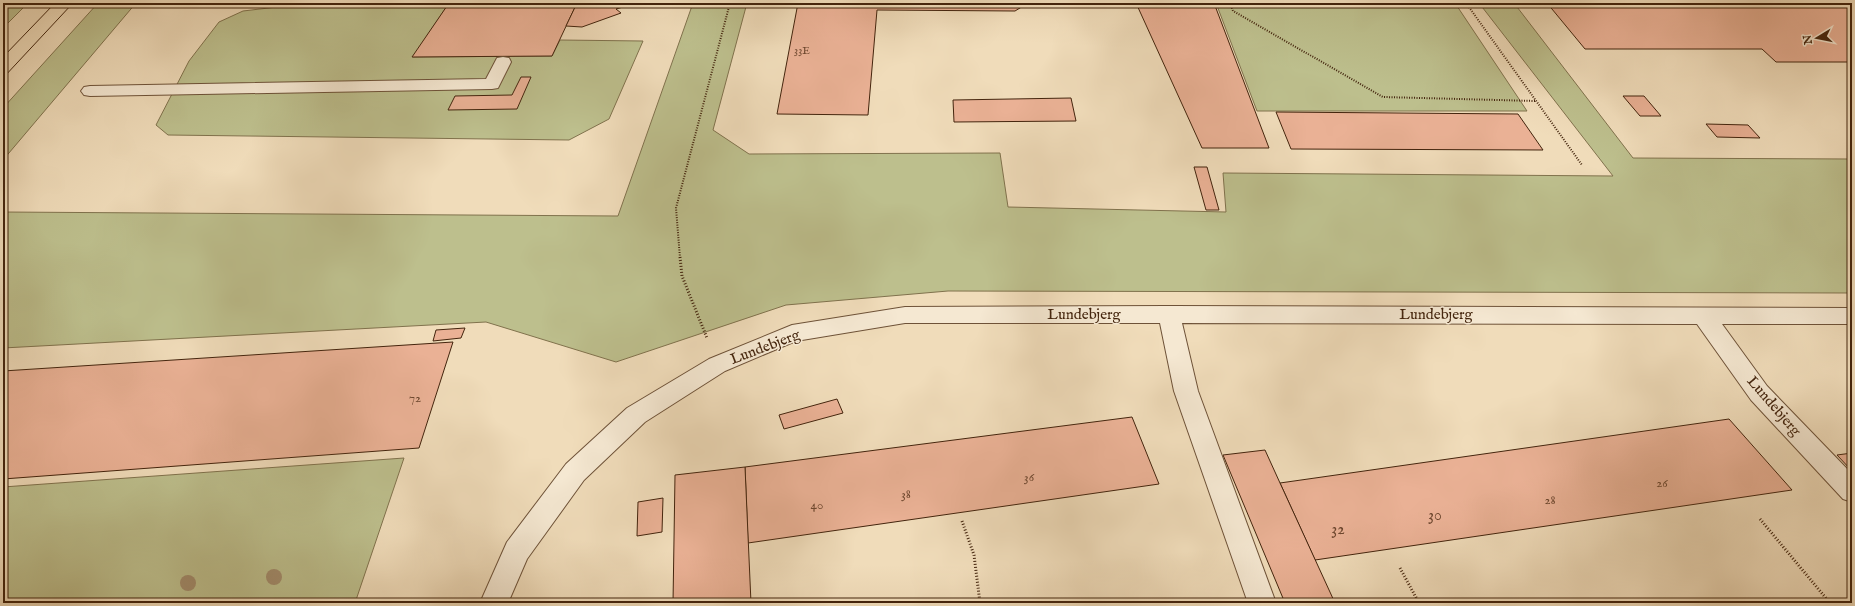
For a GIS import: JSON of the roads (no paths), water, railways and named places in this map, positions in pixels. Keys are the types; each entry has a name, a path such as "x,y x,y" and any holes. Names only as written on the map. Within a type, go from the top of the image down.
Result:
{"street":[{"path":"90,91 492,84 502,62"},
{"path":"1169,314 1186,391 1262,603"},
{"name":"Lundebjerg","path":"494,603 517,551 575,472 636,415 718,364 792,334 905,315 1169,314 1852,316"},
{"name":"Lundebjerg","path":"1703,315 1759,393 1852,491"}],"tram line":[{"path":"3,57 55,3"},
{"path":"3,78 73,3"}]}
